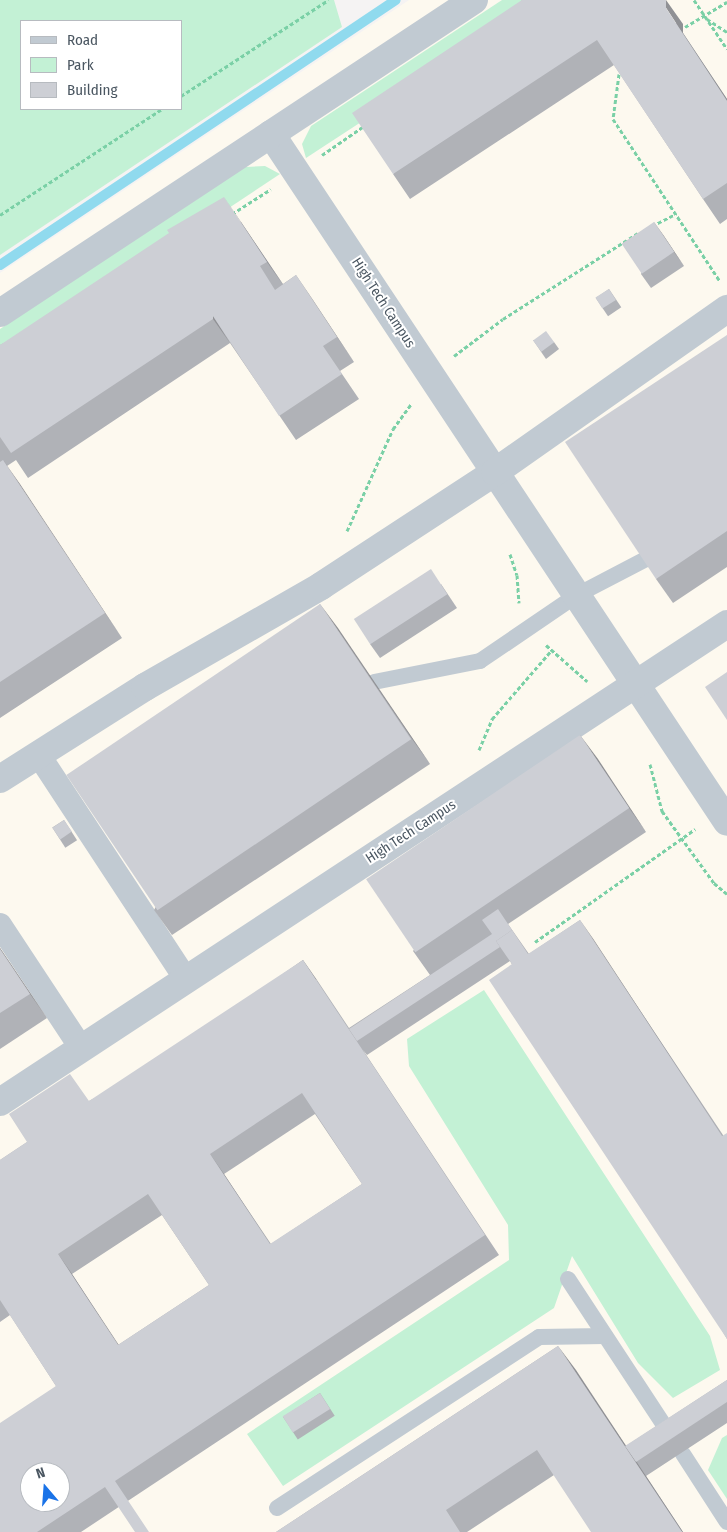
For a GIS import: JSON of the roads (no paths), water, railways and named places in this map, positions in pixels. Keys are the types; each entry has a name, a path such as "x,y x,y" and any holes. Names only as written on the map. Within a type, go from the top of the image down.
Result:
{"street":[{"path":"0,313 474,0"},
{"name":"High Tech Campus","path":"271,134 724,816"},
{"path":"0,779 145,686 321,586 689,344 724,297"},
{"name":"High Tech Campus","path":"0,1102 185,978 468,795 727,624"},
{"path":"38,754 185,978"},
{"path":"0,925 81,1048"}],"lane":[{"path":"374,682 480,661 577,595 644,560"},
{"path":"568,1279 671,1436"},
{"path":"277,1508 539,1337 605,1336"},
{"path":"683,1454 727,1522"}],"waterway":[{"path":"0,265 396,0"}]}
